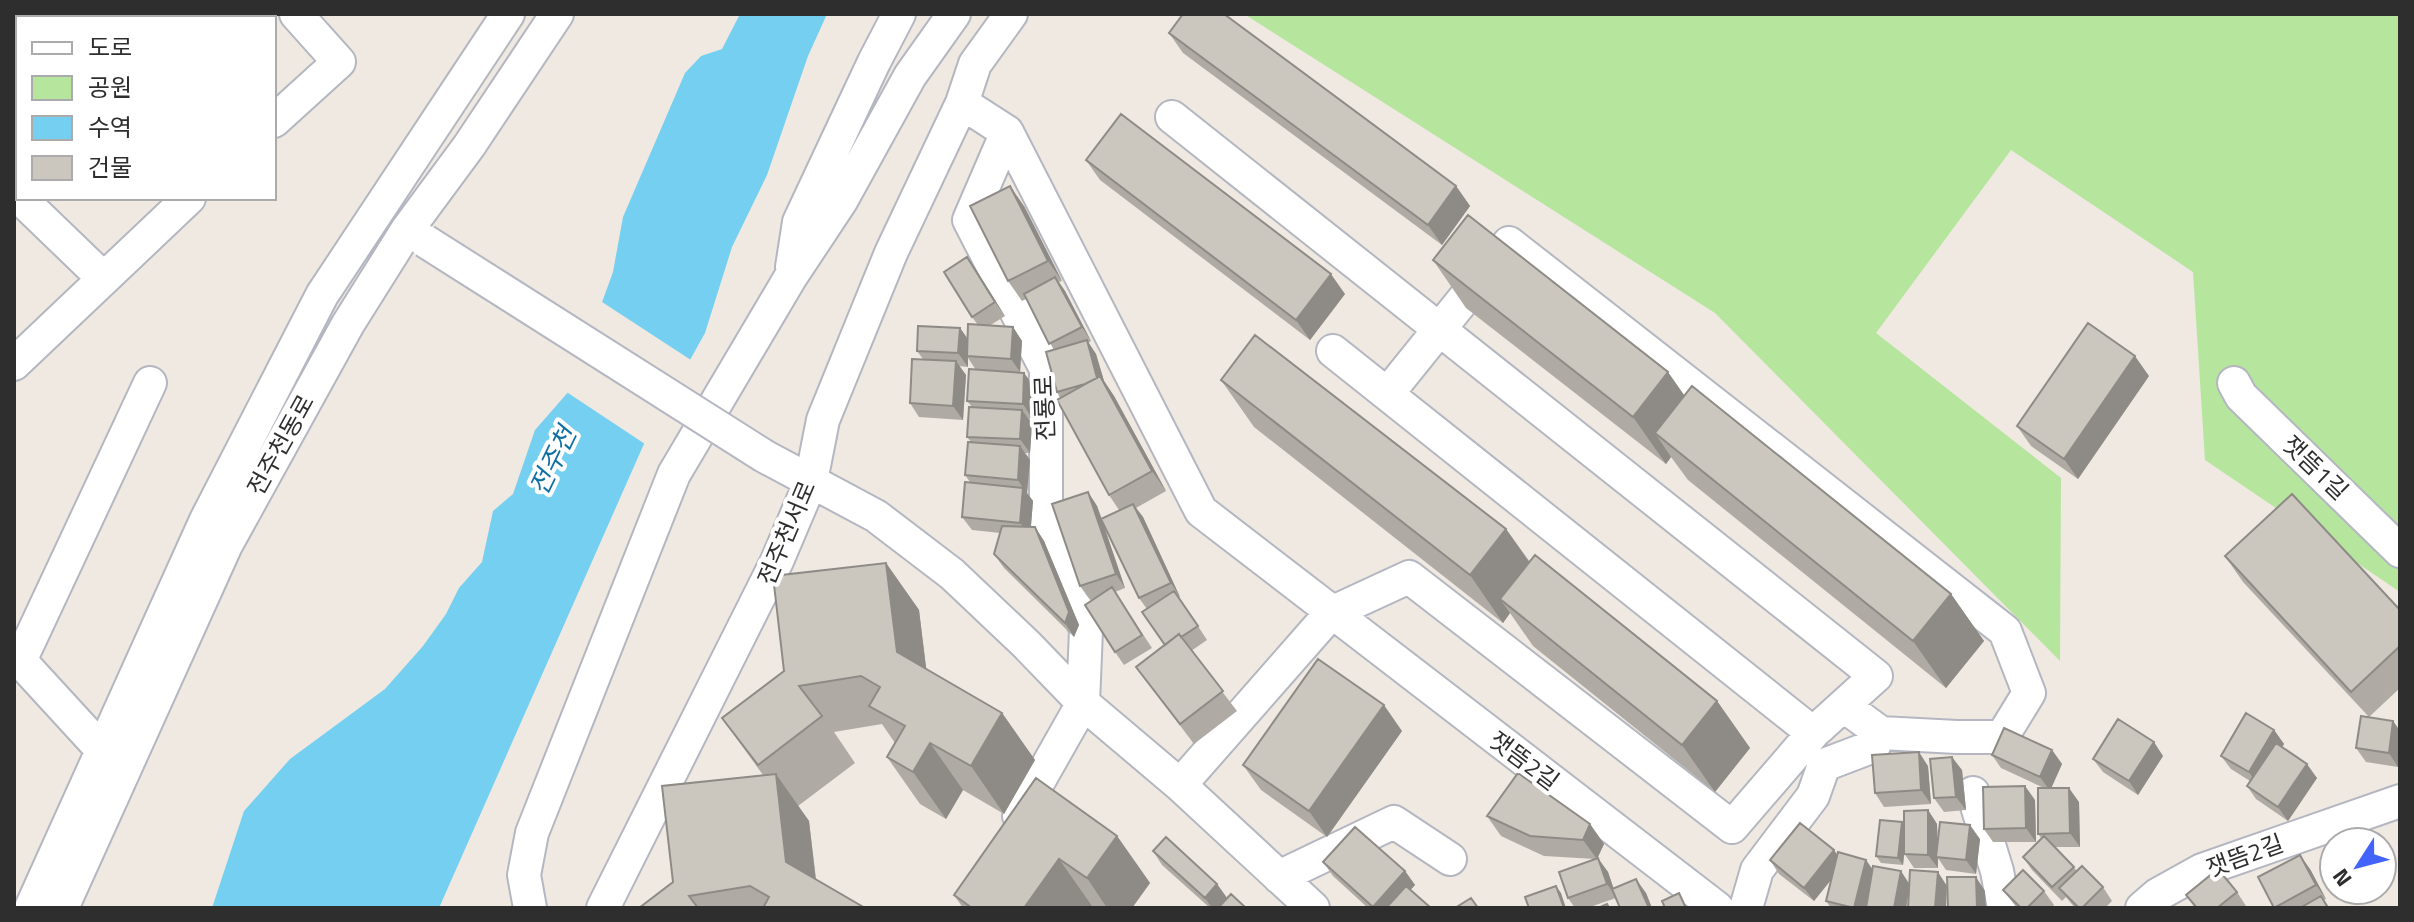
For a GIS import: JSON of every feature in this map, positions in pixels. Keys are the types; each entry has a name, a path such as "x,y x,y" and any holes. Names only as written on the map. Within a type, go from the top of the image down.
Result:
{"street":[{"path":"276,119 339,62 296,14"},
{"name":"전주천동로","path":"31,908 206,520 322,295 508,14"},
{"name":"전주천동로","path":"62,908 226,545 348,324 416,236 469,146 557,14"},
{"path":"790,278 799,222 899,14"},
{"path":"530,908 524,875 532,833 674,474 790,278 841,201 910,76 954,14"},
{"name":"전주천서로","path":"603,908 777,561 811,481 823,420 891,253 962,103 975,64 1000,16"},
{"path":"962,103 1007,132 1201,511 1331,613"},
{"path":"1172,117 1876,676 1813,733 1732,827 1409,577 1331,613 1180,785"},
{"name":"전룡로","path":"1007,132 969,220 1046,369 1046,527 1086,630 1083,703"},
{"path":"21,200 103,278"},
{"path":"14,364 187,200"},
{"path":"377,211 764,456 876,516 952,574 1083,703 1180,785 1313,908"},
{"path":"1388,393 1509,243 2005,631 2029,693 2002,737 1881,733 1844,706"},
{"path":"1333,351 1813,733"},
{"path":"103,751 17,657 150,383"},
{"name":"잿뜸1길","path":"2234,383 2241,396 2400,551"},
{"name":"잿뜸2길","path":"1331,613 1717,908"},
{"path":"1005,840 1083,703"},
{"path":"1746,908 1757,870 1813,796 1824,765 1874,746"},
{"path":"1973,793 1997,871 2004,908"},
{"name":"잿뜸2길","path":"2142,908 2157,895 2202,870 2400,801"},
{"path":"1279,877 1394,822 1450,859"}],"green space":[{"path":"1244,14 2400,14 2400,592 2205,460 2193,272 2011,150 1876,333 2061,478 2060,661 1715,313"}],"water":[{"name":"전주천","path":"740,14 827,14 808,56 767,175 732,247 705,333 647,437 439,908 212,908 244,811 290,759 385,689 423,646 446,614 459,588 482,562 493,511 513,494 535,430 570,390 613,272 623,217 685,73 701,56 722,49"}],"pier":[{"path":"599,300 694,362 648,446 565,391"}],"building":[{"path":"1183,14 1224,14 1456,186 1428,225 1169,33"},
{"path":"1121,114 1331,274 1296,320 1086,160"},
{"path":"1010,186 1048,261 1008,281 970,206"},
{"path":"1468,215 1668,372 1633,417 1433,260"},
{"path":"967,257 995,302 972,317 944,272"},
{"path":"1055,277 1082,327 1049,344 1024,294"},
{"path":"2088,323 2135,356 2064,459 2017,426"},
{"path":"968,324 1013,327 1011,359 967,356"},
{"path":"918,326 960,328 958,353 917,351"},
{"path":"1255,335 1506,529 1470,575 1221,380"},
{"path":"1087,340 1097,378 1057,392 1046,352"},
{"path":"912,359 956,361 953,406 910,403"},
{"path":"969,369 1024,373 1023,404 967,401"},
{"path":"1100,376 1152,471 1109,495 1057,400"},
{"path":"1692,386 1951,594 1913,641 1655,433"},
{"path":"969,407 1022,410 1020,439 967,437"},
{"path":"968,442 1020,446 1018,480 965,475"},
{"path":"965,482 1023,488 1020,523 962,517"},
{"path":"1088,492 1116,574 1080,586 1052,504"},
{"path":"2292,494 2400,610 2400,646 2351,692 2225,556"},
{"path":"1133,504 1171,583 1139,598 1101,519"},
{"path":"1002,526 1035,527 1069,612 1065,623 994,554"},
{"path":"1535,555 1717,701 1682,745 1500,599"},
{"path":"886,563 897,652 1002,713 971,766 930,743 913,772 887,757 905,726 869,706 880,687 861,676 799,686 822,716 758,765 722,718 784,671 773,576"},
{"path":"1112,587 1142,635 1115,652 1085,605"},
{"path":"1174,591 1198,626 1181,637 1179,634 1165,645 1142,612"},
{"path":"1179,634 1223,691 1180,724 1136,667"},
{"path":"1318,659 1384,705 1309,811 1243,765"},
{"path":"2246,713 2274,730 2249,772 2221,756"},
{"path":"2361,716 2393,721 2389,753 2356,748"},
{"path":"2118,719 2154,742 2129,781 2093,759"},
{"path":"2004,728 2052,750 2040,777 1992,755"},
{"path":"2276,743 2307,764 2278,807 2247,786"},
{"path":"1919,752 1921,790 1875,793 1872,755"},
{"path":"1952,757 1956,797 1934,798 1930,759"},
{"path":"1518,773 1590,824 1583,840 1530,836 1487,816"},
{"path":"776,774 786,862 865,908 763,908 769,897 750,886 689,896 698,908 639,908 673,882 662,786"},
{"path":"1036,778 1117,836 1087,878 1059,859 1024,908 972,908 954,895"},
{"path":"2025,786 2026,828 1984,829 1983,787"},
{"path":"2038,788 2069,788 2070,833 2038,834"},
{"path":"1928,810 1928,855 1904,854 1904,811"},
{"path":"1880,820 1902,822 1898,858 1876,856"},
{"path":"1940,822 1970,825 1966,860 1936,857"},
{"path":"1800,823 1834,850 1804,888 1770,860"},
{"path":"1355,827 1405,871 1373,907 1323,862"},
{"path":"2044,836 2074,867 2052,887 2023,857"},
{"path":"1166,837 1217,884 1205,898 1153,851"},
{"path":"1838,852 1866,860 1854,908 1826,901"},
{"path":"2300,855 2316,885 2274,908 2258,877"},
{"path":"1598,858 1607,884 1568,898 1559,872"},
{"path":"1873,866 1901,871 1894,908 1866,908"},
{"path":"2082,866 2103,887 2079,908 2059,888"},
{"path":"2218,869 2237,892 2217,908 2197,908 2186,895"},
{"path":"1910,870 1938,872 1935,908 1908,908"},
{"path":"2023,870 2044,891 2027,908 2021,908 2003,890"},
{"path":"1947,877 1976,877 1977,908 1948,908"},
{"path":"1636,879 1649,908 1620,908 1612,889"},
{"path":"1406,886 1431,908 1386,908"},
{"path":"1556,886 1564,908 1529,908 1525,897"},
{"path":"1679,893 1686,908 1665,908 1662,901"},
{"path":"1231,894 1246,908 1218,908"},
{"path":"1471,898 1478,908 1455,908"},
{"path":"2318,898 2318,906 2328,908 2300,908"}]}
